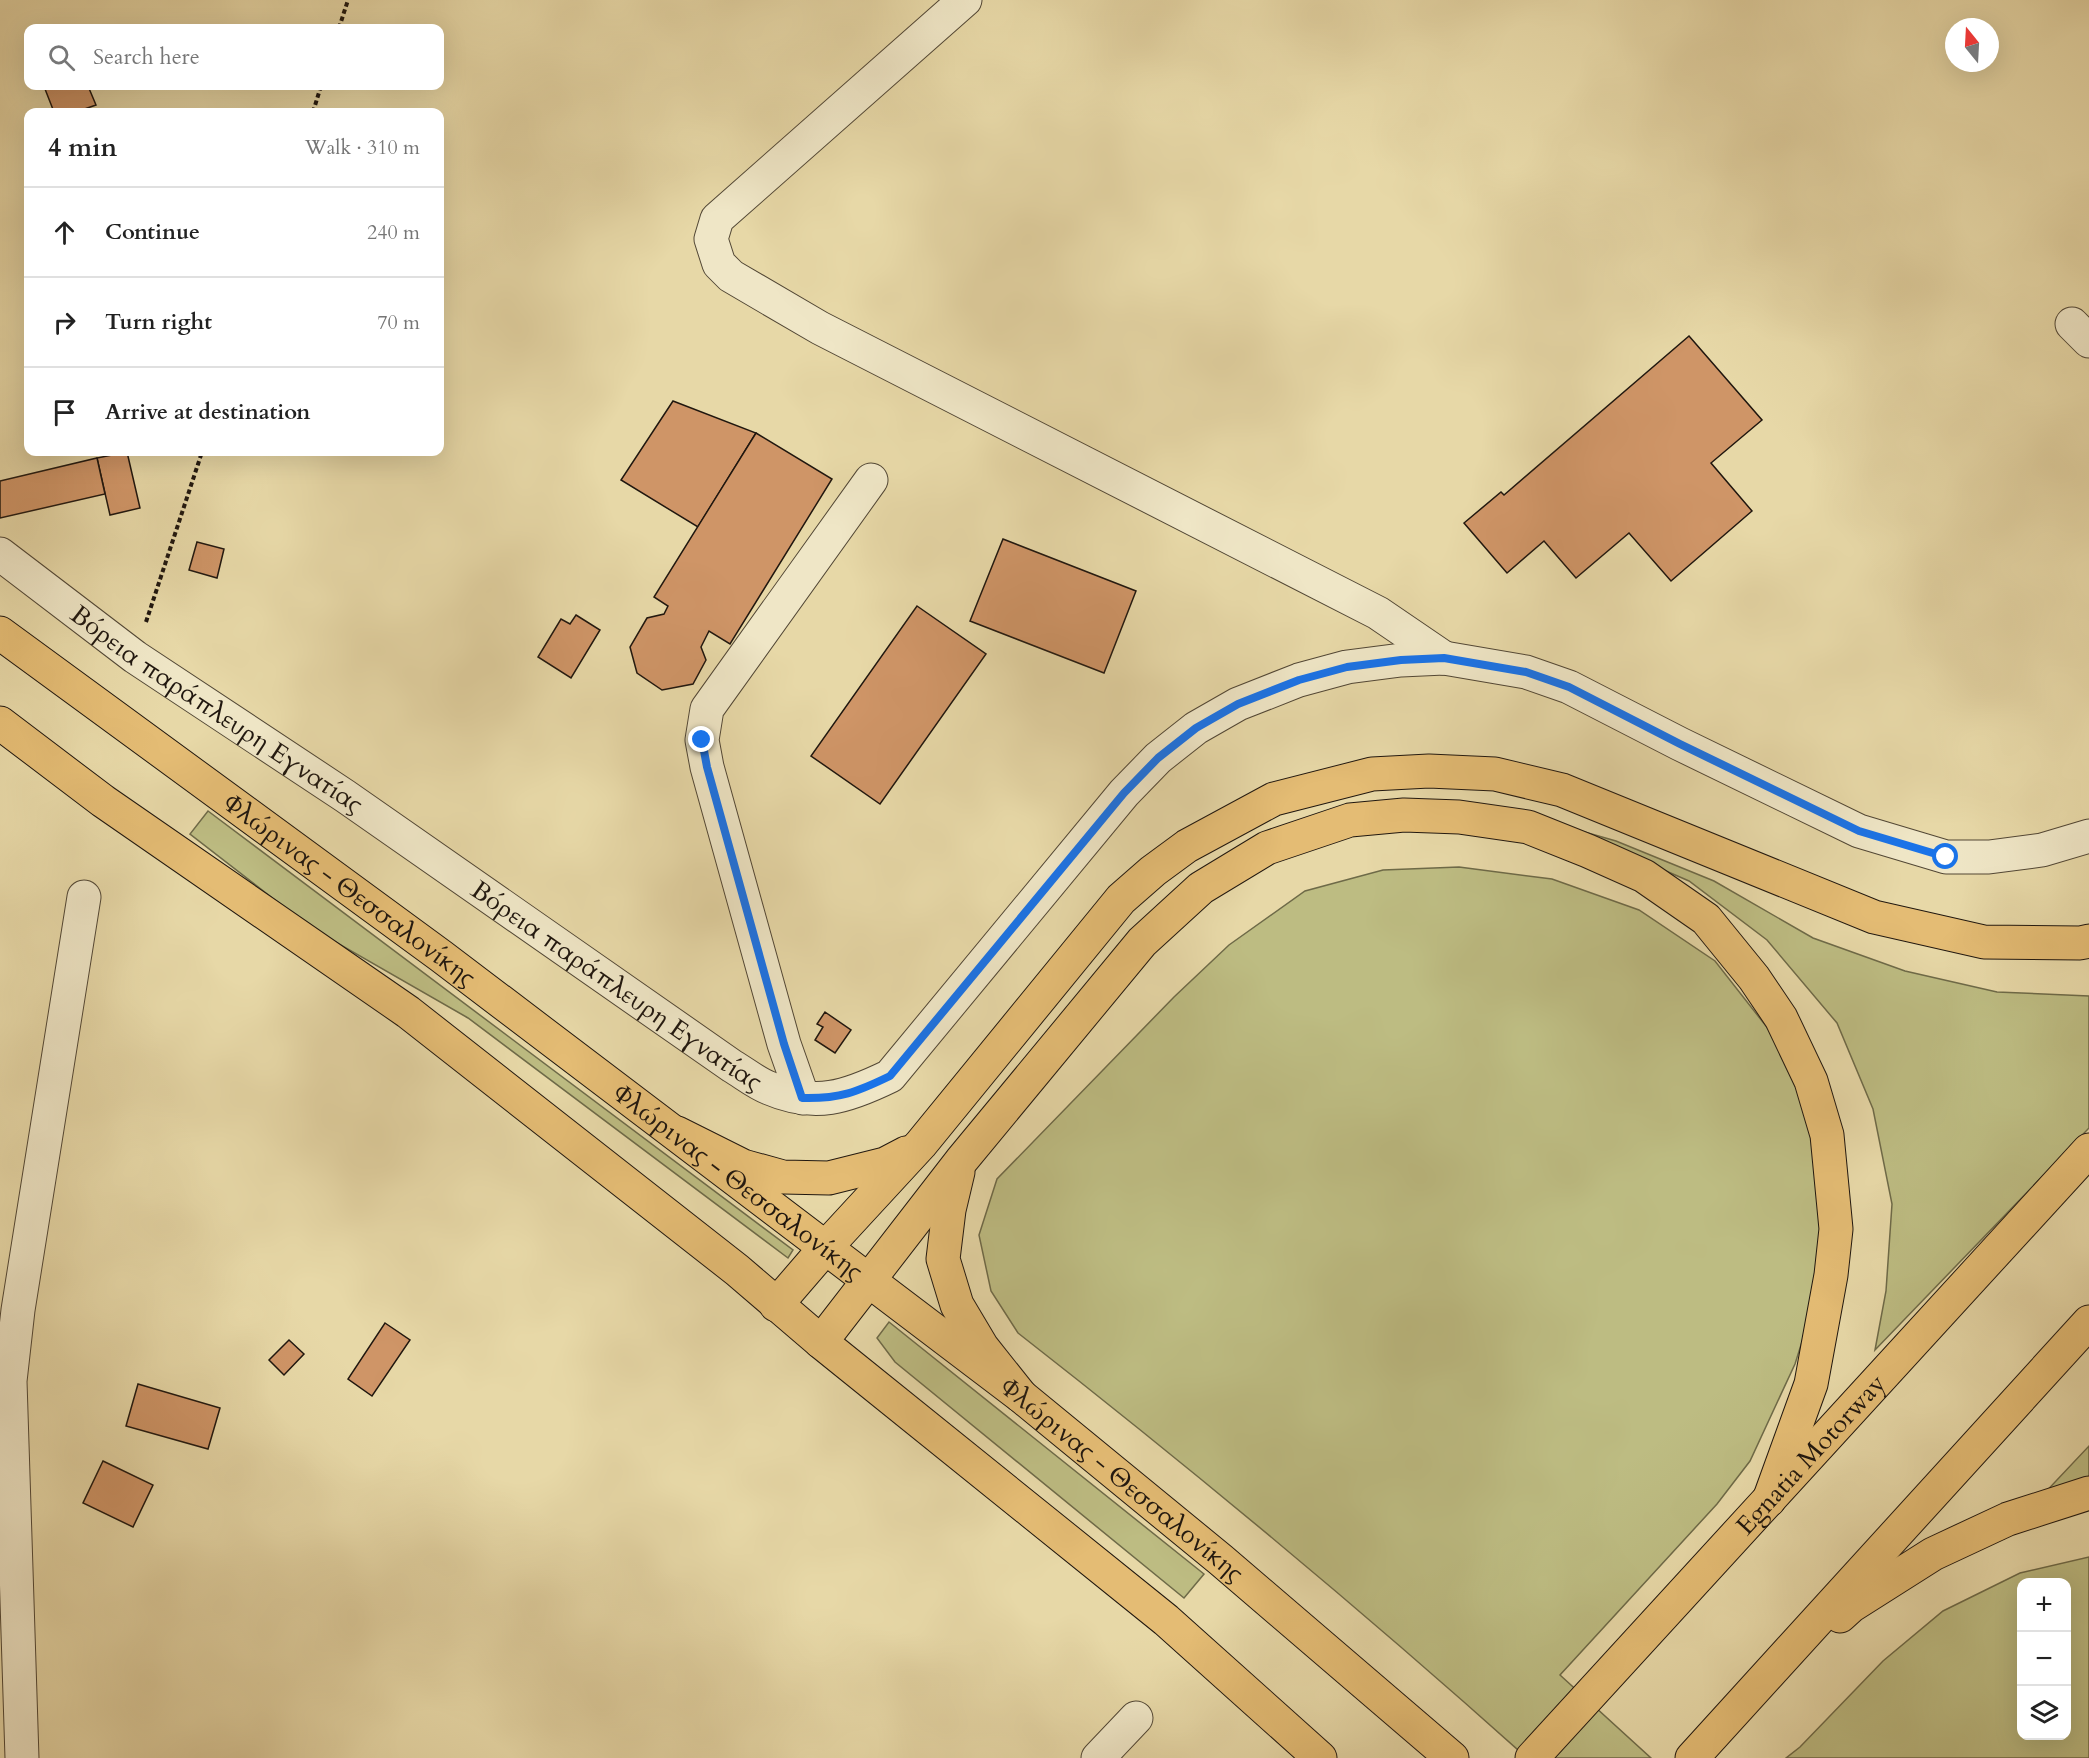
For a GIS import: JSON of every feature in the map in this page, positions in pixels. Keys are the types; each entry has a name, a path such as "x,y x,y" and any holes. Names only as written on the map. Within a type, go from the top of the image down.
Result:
{"main road":[{"name":"Φλώρινας - Θεσσαλονίκης","path":"0,633 431,949 677,1133 1021,1396 1221,1560 1452,1758"},
{"path":"0,723 103,801 408,1012 737,1270 821,1342 1166,1620 1320,1758"},
{"path":"776,1305 921,1144 1121,899 1187,846 1274,799 1372,774 1429,771 1495,774 1562,790 1874,916 1984,942 2080,943 2089,941"},
{"path":"821,1342 961,1161 1142,942 1201,888 1267,849 1350,820 1404,815 1459,817 1528,827 1644,876 1706,918 1754,978 1781,1018 1811,1081 1827,1135 1836,1229 1831,1275 1810,1384 1769,1500"},
{"path":"677,1133 743,1166 783,1178 829,1178 885,1164 921,1144"},
{"name":"Egnatia Motorway","path":"1532,1758 2089,1150"},
{"path":"961,1161 950,1210 944,1259 957,1305 982,1347 1021,1396"},
{"path":"1692,1758 2089,1322"},
{"path":"1751,1694 1851,1606 1933,1554 2008,1519 2089,1493"}],"street":[{"path":"965,0 717,219 711,238 719,264 731,276 820,328 1378,613 1444,658"},
{"path":"802,1098 774,1008 707,767 702,740 707,709 871,480"},
{"name":"Βόρεια παράπλευρη Εγνατίας","path":"0,554 135,657 345,796 732,1066 768,1088 802,1098 828,1099 860,1090 890,1076 1124,793 1158,758 1196,728 1238,704 1299,680 1347,667 1401,660 1444,658 1526,672 1569,687 1859,831 1946,857 1989,857 2042,850 2089,836"},
{"path":"22,1758 10,1381 18,1310 84,897"},
{"path":"1098,1758 1136,1718"}],"path":[{"path":"340,24 348,0"},
{"path":"314,108 320,90"},
{"path":"135,657 201,456"}],"shaded area":[{"path":"208,811 793,1250 788,1258 468,1018 311,928 190,834"},
{"path":"1560,825 1616,841 1714,881 1813,938 1905,971 1997,992 2089,996 2089,1128 1875,1350 1886,1291 1892,1204 1873,1109 1837,1023 1767,940 1689,881"},
{"path":"1459,867 1552,879 1639,910 1715,961 1773,1035 1807,1113 1820,1194 1822,1278 1795,1364 1750,1461 1717,1504 1560,1675 1651,1758 1527,1758 1276,1541 1018,1333 991,1291 979,1235 997,1179 1174,997 1229,945 1305,891 1383,870"},
{"path":"889,1322 1204,1574 1184,1598 895,1362 877,1338"},
{"path":"2089,1446 2089,1494 2039,1499"},
{"path":"2089,1557 2089,1758 1786,1758 1800,1747 1883,1661 1943,1611 2020,1573"}],"building":[{"path":"45,90 90,90 96,105 87,108 52,108"},
{"path":"1689,336 1762,420 1711,463 1752,511 1671,581 1629,533 1576,578 1544,541 1507,573 1464,523 1501,492 1504,495"},
{"path":"673,401 756,433 698,527 621,480"},
{"path":"756,433 832,479 730,644 709,631 701,647 706,660 693,684 662,690 637,673 630,647 647,618 664,614 668,606 654,597"},
{"path":"128,456 140,508 110,515 97,458"},
{"path":"97,458 105,494 0,518 0,481"},
{"path":"1003,539 1136,591 1104,673 970,621"},
{"path":"197,542 224,549 217,578 189,570"},
{"path":"917,606 986,654 880,804 811,756"},
{"path":"576,615 600,630 571,678 538,657 561,619 570,624"},
{"path":"825,1012 851,1030 835,1053 815,1040 823,1027 817,1024"},
{"path":"385,1323 410,1340 372,1396 348,1379"},
{"path":"289,1340 304,1354 284,1375 269,1360"},
{"path":"138,1384 220,1408 208,1449 126,1426"},
{"path":"103,1461 153,1485 133,1527 83,1503"}],"route":[{"path":"702,740 707,767 784,1044 802,1098 828,1099 860,1090 890,1076 1124,793 1158,758 1196,728 1238,704 1299,680 1347,667 1401,660 1444,658 1526,672 1569,687 1859,831 1946,857"}]}
